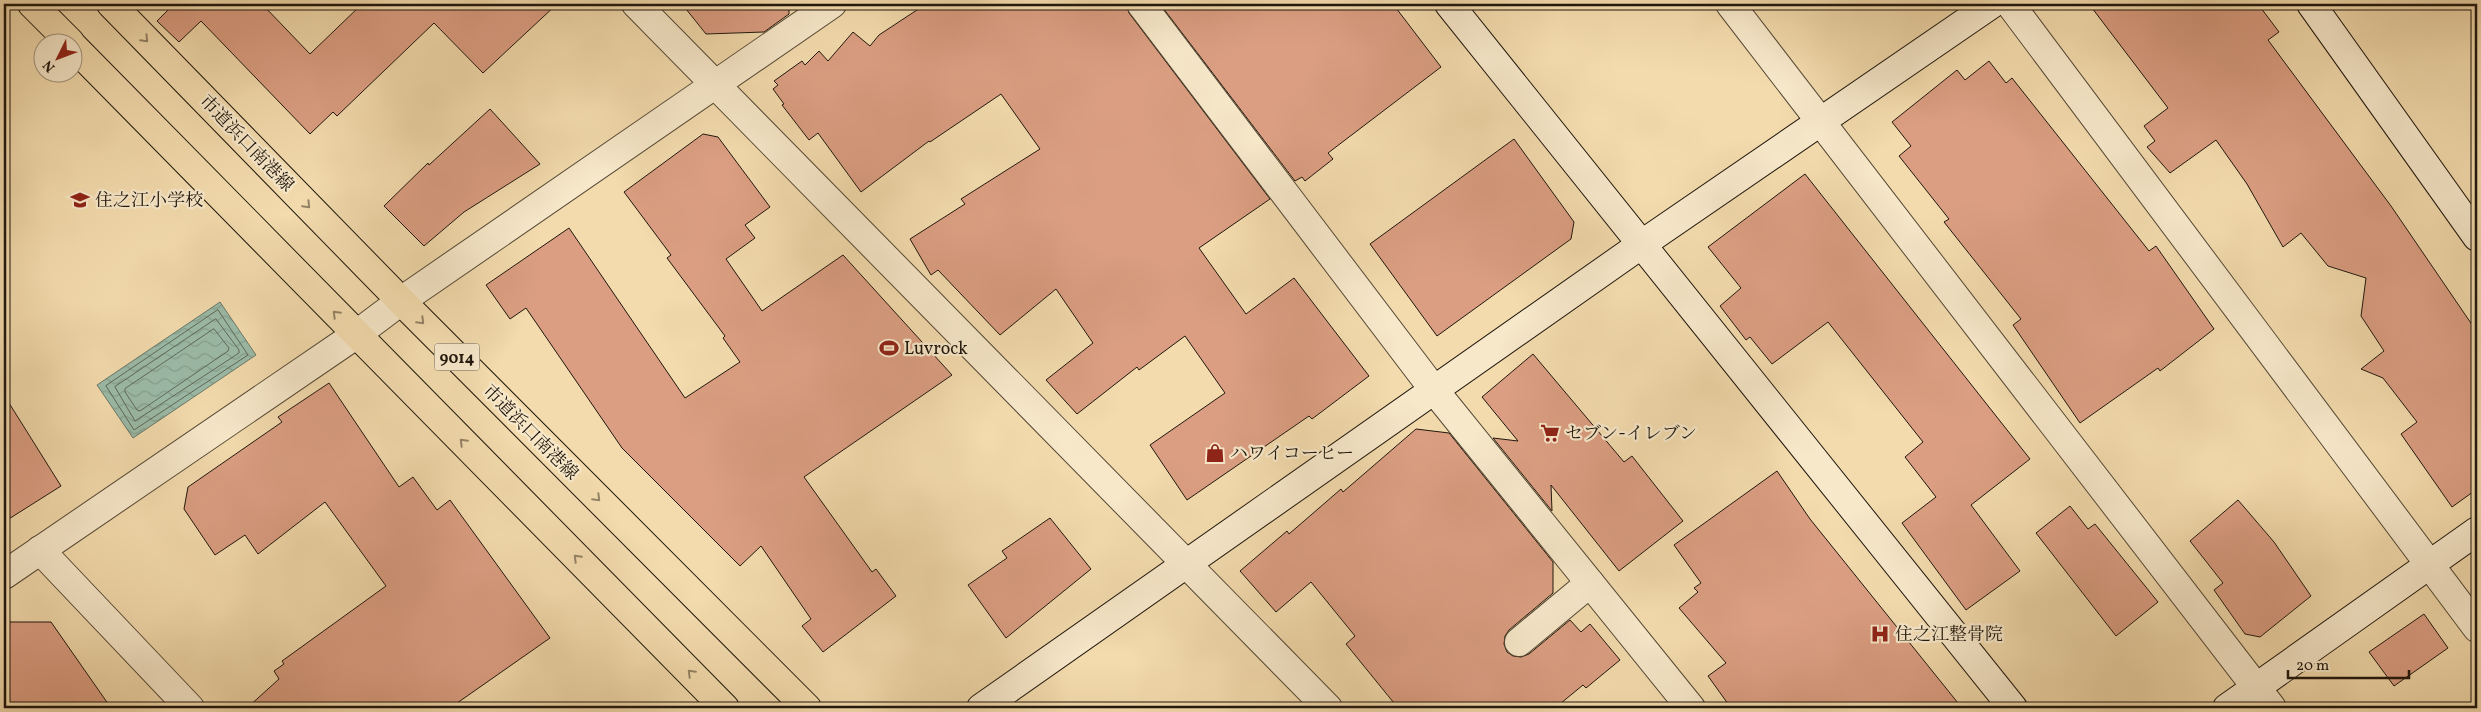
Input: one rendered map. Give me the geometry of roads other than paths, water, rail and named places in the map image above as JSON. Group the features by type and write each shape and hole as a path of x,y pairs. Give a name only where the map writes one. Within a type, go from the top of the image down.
{"main road":[{"path":"32,4 60,32"},
{"name":"市道浜口南港線","path":"110,4 401,301 807,708"},
{"path":"82,55 725,708"}],"street":[{"path":"636,4 1328,708"},
{"path":"4,575 357,334 401,301 832,4"},
{"path":"1141,4 1434,390 1690,708"},
{"path":"1450,4 2013,708"},
{"path":"1730,4 2265,697"},
{"path":"981,708 1642,244 1992,4"},
{"path":"2010,4 2477,628"},
{"path":"2311,4 2477,238"},
{"path":"2227,708 2265,697 2429,564 2477,531"},
{"path":"40,550 190,708"},
{"path":"1519,642 1590,583"}],"water":[{"path":"220,302 256,355 133,438 97,385"}],"place":[{"name":"住之江小学校","path":"80,200"},
{"name":"Luvrock","path":"889,348"},
{"name":"セブン-イレブン","path":"1550,433"},
{"name":"ハワイコーヒー","path":"1215,453"},
{"name":"住之江整骨院","path":"1880,634"}]}
